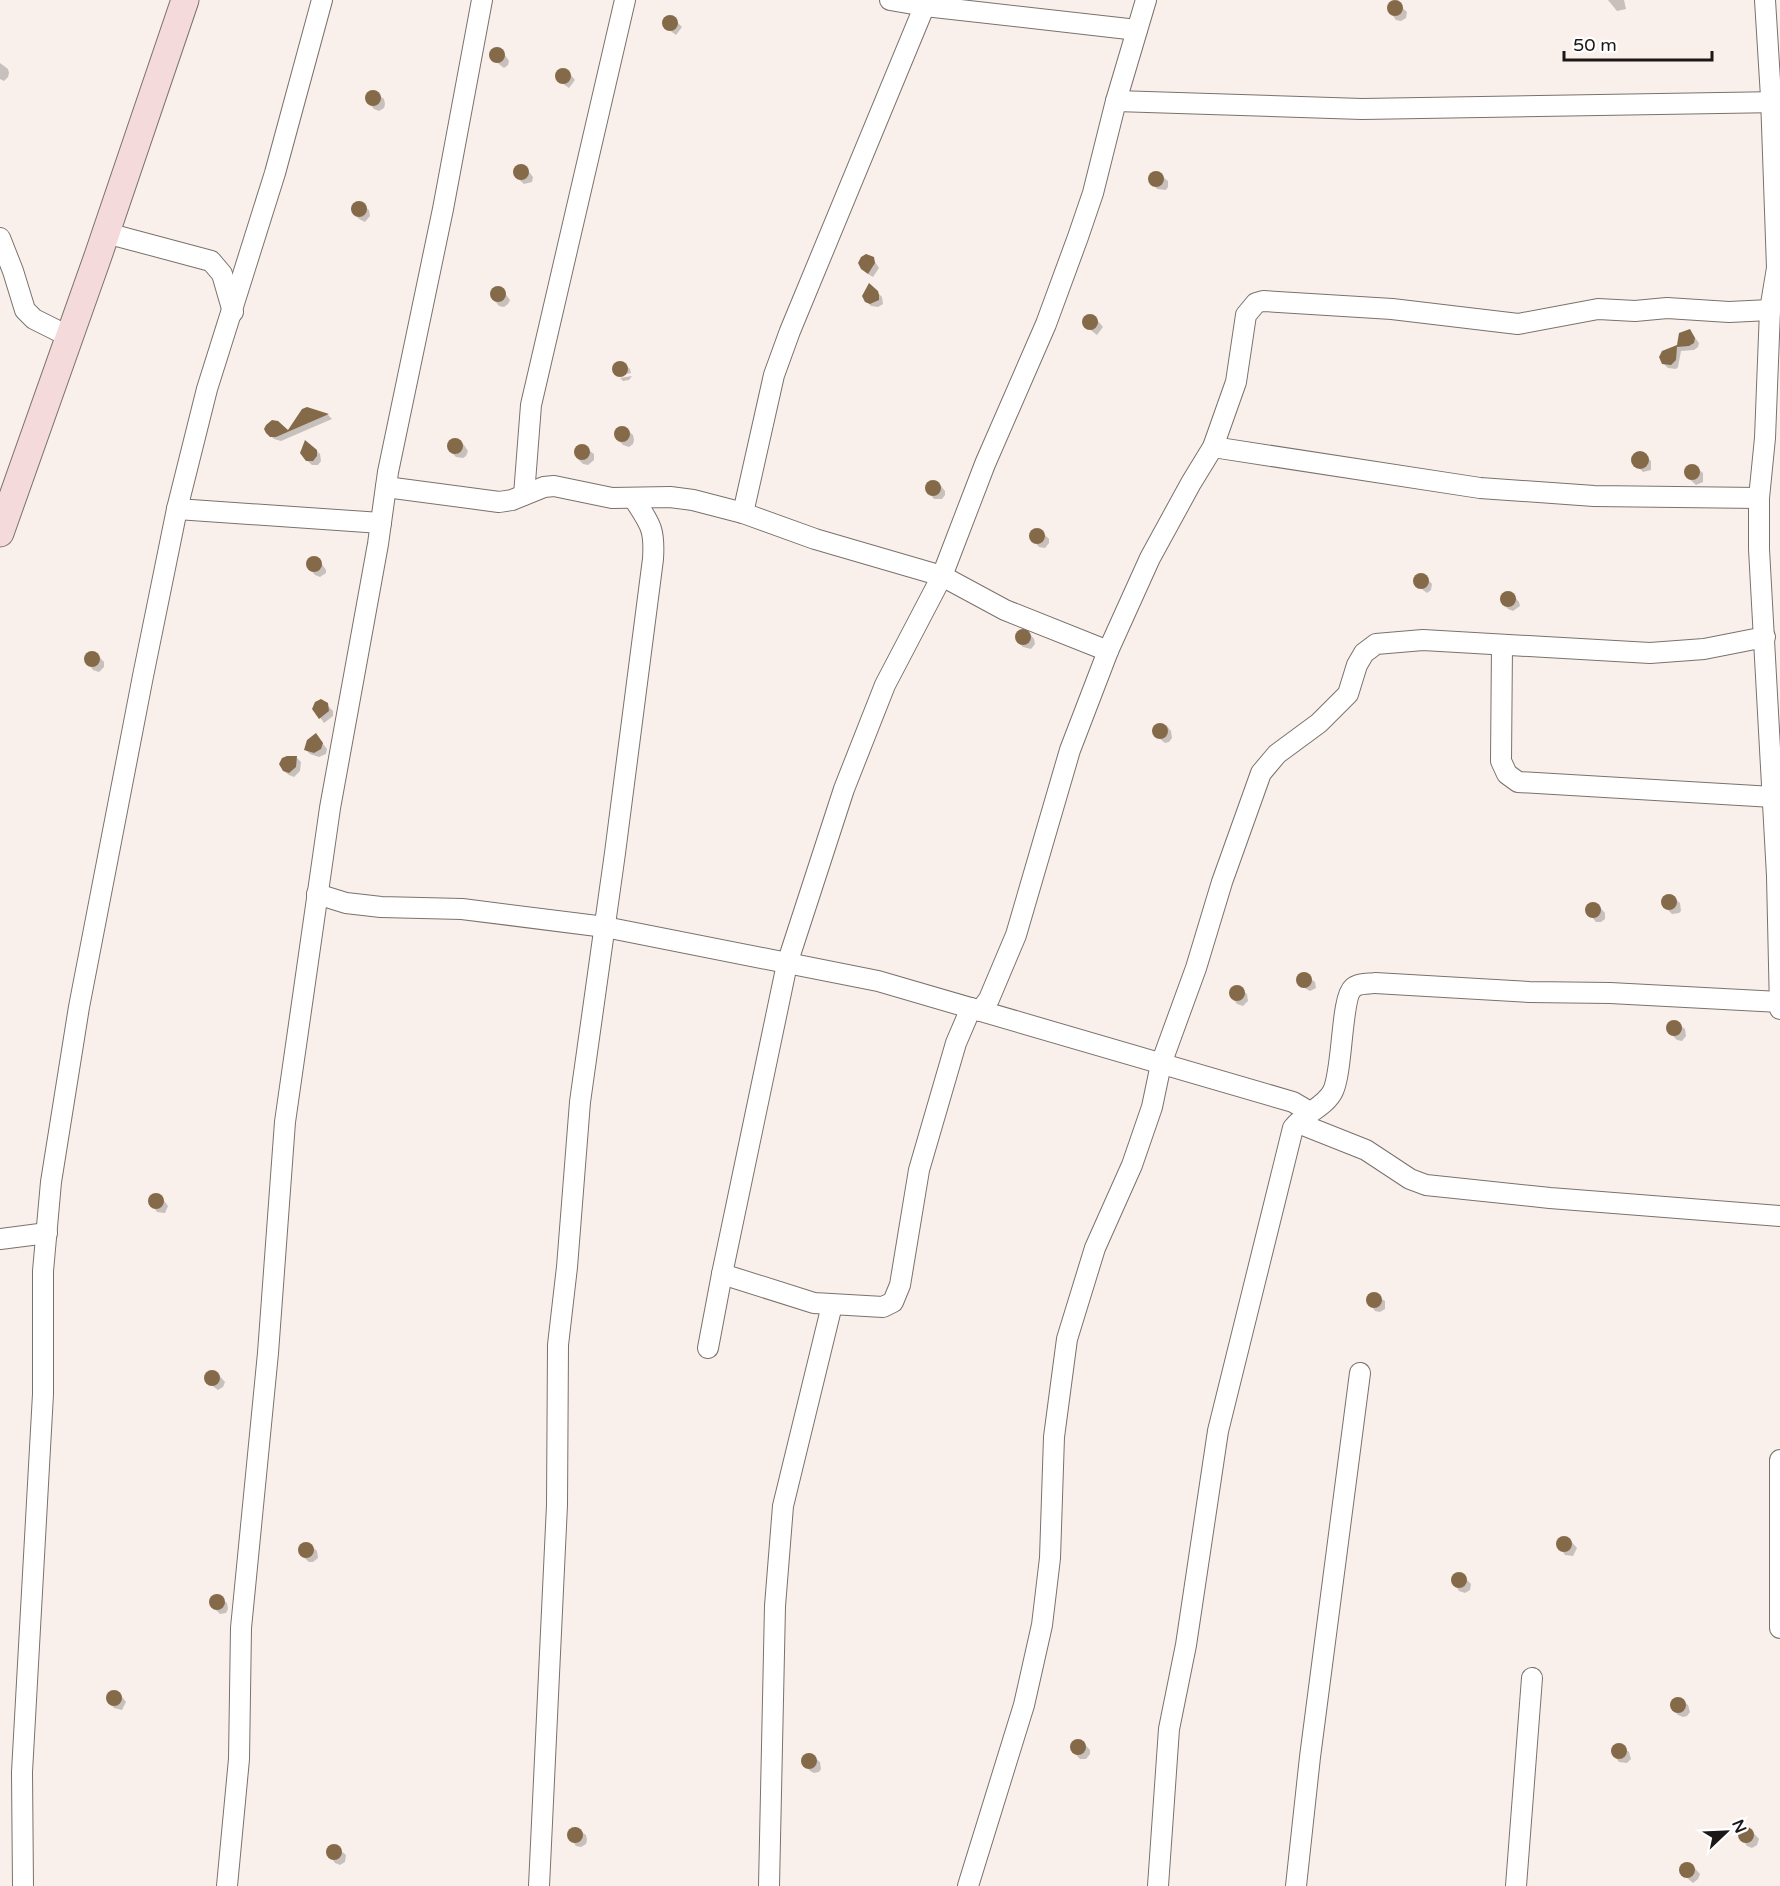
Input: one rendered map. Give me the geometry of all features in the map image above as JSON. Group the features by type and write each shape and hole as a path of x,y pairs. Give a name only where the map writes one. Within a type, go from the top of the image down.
{"street":[{"path":"0,533 70,337 185,0"},
{"path":"23,1886 22,1772 43,1394 43,1271 51,1182 79,1007 142,676 177,509 207,389 275,173 322,0"},
{"path":"227,1886 239,1759 241,1628 268,1353 285,1122 340,745 386,487 443,209 482,0"},
{"path":"524,495 531,405 625,0"},
{"path":"890,0 1137,30"},
{"path":"708,1348 788,964 844,789 885,685 942,576 985,464 1046,324 1094,193 1116,101 1146,0"},
{"path":"1765,0 1775,103 1777,268 1774,298 1773,439 1759,498 1759,549 1770,630 1775,745 1773,797 1778,847 1780,1009"},
{"path":"743,513 774,375 790,331 926,3"},
{"path":"1116,101 1362,109 1775,103"},
{"path":"106,233 211,261 222,274 233,312"},
{"path":"0,238 25,310 34,319 70,337"},
{"path":"722,1274 814,1303 883,1307 893,1302 900,1285 919,1170 956,1043 975,1010 989,999 1016,935 1070,750 1108,651 1150,558 1213,447 1236,382 1246,315 1256,303 1263,301 1392,309 1518,324 1598,309 1635,311 1667,308 1729,312 1774,298"},
{"path":"1213,447 1479,489 1594,496 1759,498"},
{"path":"386,487 499,502 512,500 544,487 554,486 612,498 670,497 693,500 743,513 815,539 942,576 1005,610 1108,651"},
{"path":"539,1886 557,1504 558,1345 567,1267 580,1102 655,537 634,499"},
{"path":"177,509 381,523"},
{"path":"968,1886 1024,1705 1042,1625 1050,1558 1054,1437 1067,1339 1095,1248 1132,1165 1152,1107 1161,1064 1196,968 1245,814 1261,773 1269,762 1320,723 1348,694 1364,653 1376,644 1423,640 1650,653 1704,649 1770,630"},
{"path":"1502,645 1501,761 1507,774 1518,782 1773,797"},
{"path":"317,894 346,903 381,907 462,909 605,927 878,981 1293,1102 1304,1117 1366,1150 1410,1179 1426,1185 1550,1198 1780,1216"},
{"path":"1158,1886 1169,1729 1186,1645 1218,1431 1293,1128 1304,1117 1326,1102 1333,1092 1341,1060 1346,1008 1351,990 1354,986 1375,983 1780,1002"},
{"path":"0,1239 47,1233"},
{"path":"769,1886 775,1606 780,1527 783,1506 832,1305"},
{"path":"1296,1886 1360,1372"},
{"path":"1780,1460 1780,1628"},
{"path":"1516,1886 1532,1678"}],"building":[{"path":"1392,0 1398,0 1403,8 1401,14 1392,16 1387,11 1387,5"},
{"path":"667,15 673,15 678,23 676,29 667,31 662,26 662,20"},
{"path":"494,47 500,47 505,55 503,61 494,63 489,58 489,52"},
{"path":"560,68 566,68 571,76 569,82 560,84 555,79 555,73"},
{"path":"370,90 376,90 381,98 379,104 370,106 365,101 365,95"},
{"path":"518,164 524,164 529,172 527,178 518,180 513,175 513,169"},
{"path":"1153,171 1159,171 1164,179 1162,185 1153,187 1148,182 1148,176"},
{"path":"356,201 362,201 367,209 365,215 356,217 351,212 351,206"},
{"path":"866,254 874,257 875,263 868,274 861,269 858,263"},
{"path":"869,283 879,295 879,300 870,304 865,302 862,296"},
{"path":"495,286 501,286 506,294 504,300 495,302 490,297 490,291"},
{"path":"1087,314 1093,314 1098,322 1096,328 1087,330 1082,325 1082,319"},
{"path":"1690,329 1695,338 1694,343 1677,347 1676,360 1671,365 1662,364 1659,357 1662,351 1677,345 1679,333"},
{"path":"617,361 623,361 628,369 626,375 617,377 612,372 612,366"},
{"path":"307,407 329,414 276,437 270,437 266,433 264,429 272,420 278,421 288,430 302,409"},
{"path":"619,426 625,426 630,434 628,440 619,442 614,437 614,431"},
{"path":"452,438 458,438 463,446 461,452 452,454 447,449 447,443"},
{"path":"305,440 317,450 317,456 313,461 306,461 300,453"},
{"path":"579,444 585,444 590,452 588,458 579,460 574,455 574,449"},
{"path":"1640,451 1646,454 1649,460 1646,466 1640,469 1634,466 1631,460 1634,454"},
{"path":"1689,464 1695,464 1700,472 1698,478 1689,480 1684,475 1684,469"},
{"path":"930,480 936,480 941,488 939,494 930,496 925,491 925,485"},
{"path":"1034,528 1040,528 1045,536 1043,542 1034,544 1029,539 1029,533"},
{"path":"311,556 317,556 322,564 320,570 311,572 306,567 306,561"},
{"path":"1418,573 1424,573 1429,581 1427,587 1418,589 1413,584 1413,578"},
{"path":"1505,591 1511,591 1516,599 1514,605 1505,607 1500,602 1500,596"},
{"path":"1023,629 1029,631 1031,637 1029,643 1023,645 1017,643 1015,637 1017,631"},
{"path":"89,651 95,651 100,659 98,665 89,667 84,662 84,656"},
{"path":"321,699 328,703 329,711 319,719 312,709 315,702"},
{"path":"1157,723 1163,723 1168,731 1166,737 1157,739 1152,734 1152,728"},
{"path":"316,733 323,743 321,749 314,753 304,750 307,740"},
{"path":"297,756 296,767 289,773 283,771 279,764 282,758"},
{"path":"1666,894 1672,894 1677,902 1675,908 1666,910 1661,905 1661,899"},
{"path":"1590,902 1596,902 1601,910 1599,916 1590,918 1585,913 1585,907"},
{"path":"1301,972 1307,972 1312,980 1310,986 1301,988 1296,983 1296,977"},
{"path":"1234,985 1240,985 1245,993 1243,999 1234,1001 1229,996 1229,990"},
{"path":"1671,1020 1677,1020 1682,1028 1680,1034 1671,1036 1666,1031 1666,1025"},
{"path":"153,1193 159,1193 164,1201 162,1207 153,1209 148,1204 148,1198"},
{"path":"1371,1292 1377,1292 1382,1300 1380,1306 1371,1308 1366,1303 1366,1297"},
{"path":"209,1370 215,1370 220,1378 218,1384 209,1386 204,1381 204,1375"},
{"path":"1561,1536 1567,1536 1572,1544 1570,1550 1561,1552 1556,1547 1556,1541"},
{"path":"303,1542 309,1542 314,1550 312,1556 303,1558 298,1553 298,1547"},
{"path":"1456,1572 1462,1572 1467,1580 1465,1586 1456,1588 1451,1583 1451,1577"},
{"path":"214,1594 220,1594 225,1602 223,1608 214,1610 209,1605 209,1599"},
{"path":"111,1690 117,1690 122,1698 120,1704 111,1706 106,1701 106,1695"},
{"path":"1675,1697 1681,1697 1686,1705 1684,1711 1675,1713 1670,1708 1670,1702"},
{"path":"1075,1739 1081,1739 1086,1747 1084,1753 1075,1755 1070,1750 1070,1744"},
{"path":"1616,1743 1622,1743 1627,1751 1625,1757 1616,1759 1611,1754 1611,1748"},
{"path":"806,1753 812,1753 817,1761 815,1767 806,1769 801,1764 801,1758"},
{"path":"572,1827 578,1827 583,1835 581,1841 572,1843 567,1838 567,1832"},
{"path":"1743,1827 1749,1827 1754,1835 1752,1841 1743,1843 1738,1838 1738,1832"},
{"path":"331,1844 337,1844 342,1852 340,1858 331,1860 326,1855 326,1849"},
{"path":"1684,1862 1690,1862 1695,1870 1693,1876 1684,1878 1679,1873 1679,1867"}]}
